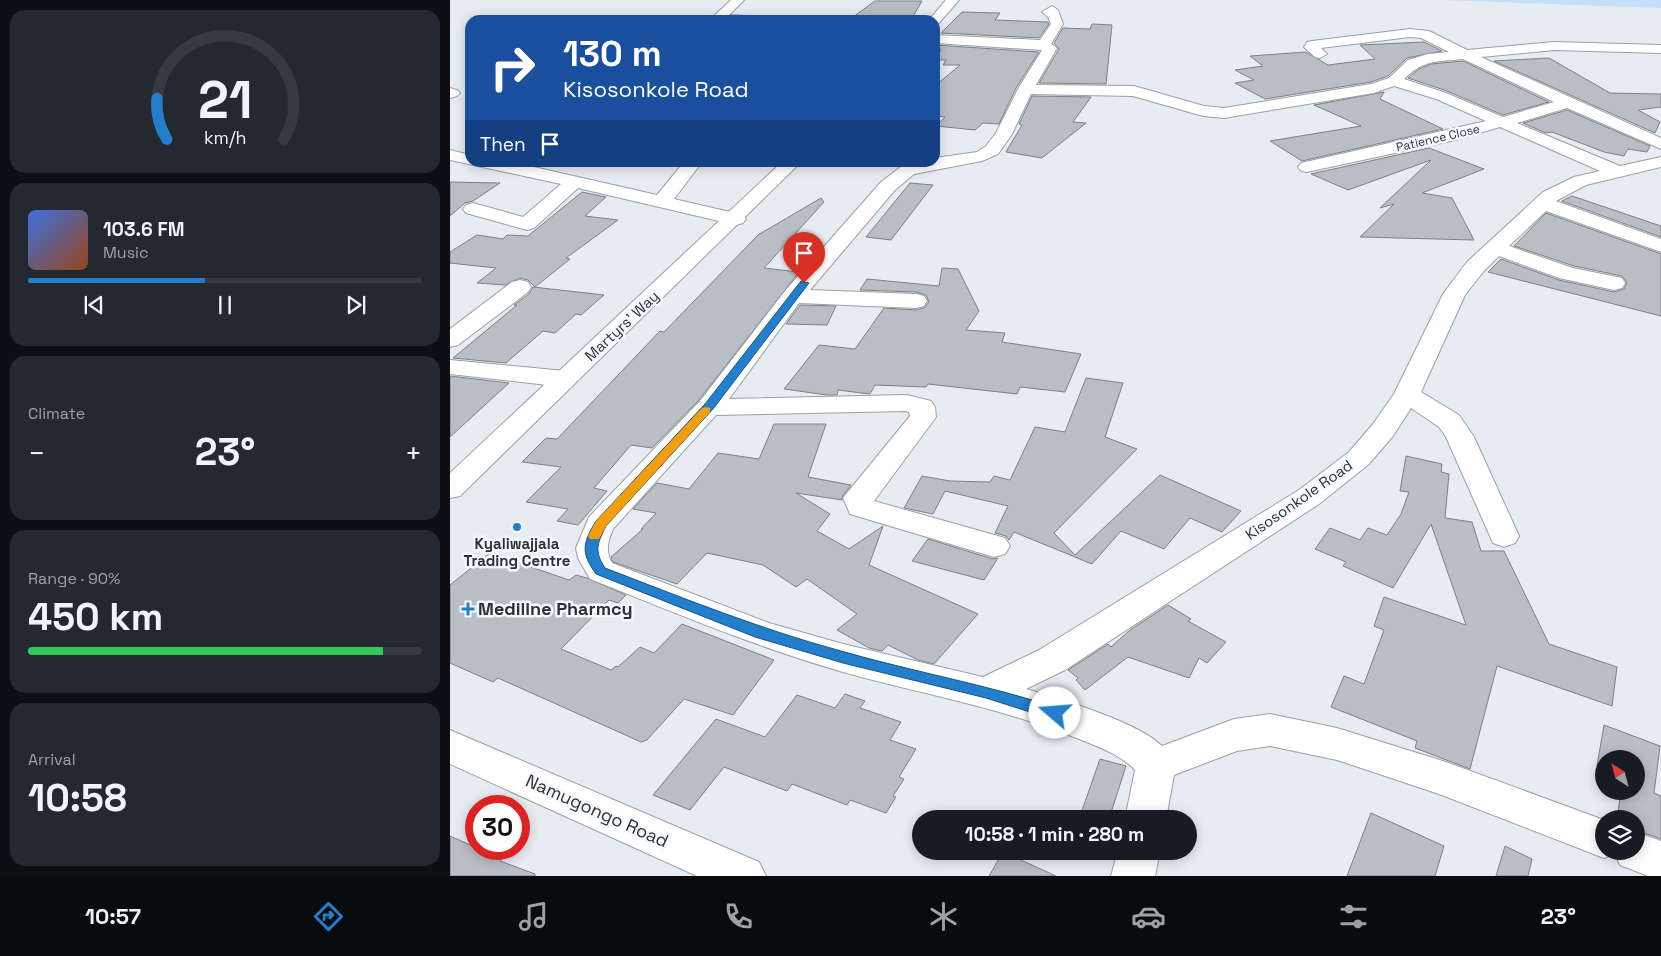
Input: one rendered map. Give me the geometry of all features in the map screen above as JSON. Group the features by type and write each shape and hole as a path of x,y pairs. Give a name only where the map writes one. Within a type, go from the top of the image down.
{"street":[{"path":"722,15 738,0"},
{"path":"940,15 953,0"},
{"path":"1044,45 1057,24 1054,16 1048,12 1052,10"},
{"path":"1320,54 1311,46 1416,33 1429,36 1462,54 1661,146"},
{"path":"940,39 1044,45 1050,48 1026,89 1004,134 992,150 982,156 940,163"},
{"path":"1026,89 1134,91 1203,111 1224,113 1374,88 1394,81 1413,63 1420,60 1462,54 1554,46 1661,49"},
{"path":"1394,81 1441,96 1616,171"},
{"name":"Patience Close","path":"1306,167 1455,135 1569,103"},
{"path":"450,155 465,159"},
{"name":"Kisosonkole Road","path":"986,692 1052,660 1316,492 1359,458 1383,430 1407,394 1454,294 1475,266 1550,196 1580,181 1616,171 1661,162"},
{"path":"504,167 736,219"},
{"path":"662,202 690,167"},
{"name":"Martyrs' Way","path":"450,489 736,219 788,167"},
{"path":"917,167 908,170 888,186 793,296 709,407 600,524 591,543 592,558 601,571 760,633 843,658 986,692 1055,713 1140,749 1156,765"},
{"path":"474,209 527,224 574,182"},
{"path":"1543,203 1661,246"},
{"path":"1496,248 1567,273 1614,283"},
{"path":"450,340 520,287"},
{"path":"793,296 916,301"},
{"path":"450,367 565,379"},
{"path":"1407,394 1449,421 1460,437 1504,536"},
{"path":"709,407 907,403 922,407 923,417 858,498 860,507 994,546"},
{"path":"1156,765 1234,735 1270,730 1337,744 1446,778 1595,836"},
{"name":"Namugongo Road","path":"450,746 744,876"},
{"path":"1147,810 1156,765"},
{"path":"1645,855 1661,861"},
{"path":"1133,876 1137,860"}],"shaded area":[{"path":"1440,0 1661,0 1661,8"}],"building":[{"path":"875,1 922,1 914,15 856,15"},
{"path":"962,12 1000,13 995,20 1048,22 1049,24 1039,38 941,33"},
{"path":"1092,24 1112,25 1106,84 1039,83 1059,49 1054,43 1063,28 1090,29"},
{"path":"1424,42 1442,51 1407,58 1388,76 1371,82 1265,99 1235,83 1254,80 1235,70 1263,66 1250,56 1306,52 1328,65 1375,59 1360,45"},
{"path":"940,45 1039,52 1016,88 999,124 983,123 975,130 940,126 940,122 945,117 940,116 940,82 960,65 943,65 946,60 940,60"},
{"path":"1549,58 1610,93 1661,94 1661,107 1638,110 1660,122 1655,133 1494,61"},
{"path":"1462,61 1549,102 1503,115 1447,91 1408,78 1419,69 1431,64"},
{"path":"1384,92 1380,99 1443,129 1302,161 1270,141 1361,126 1314,105"},
{"path":"1032,96 1091,97 1073,122 1086,123 1042,158 1006,152 1022,125 1019,124"},
{"path":"1567,110 1650,146 1647,152 1628,149 1624,156 1604,152 1552,132 1546,133 1523,123"},
{"path":"1429,148 1484,169 1422,193 1452,198 1474,240 1360,237 1394,204 1380,208 1431,160 1348,190 1311,174"},
{"path":"450,182 500,183 473,201 465,203 450,216"},
{"path":"910,183 933,185 891,240 866,237"},
{"path":"582,192 606,197 585,216 618,220 566,258 570,259 535,287 528,280 520,278 505,285 477,283 496,268 450,263 450,252 477,235 503,239 507,235 528,236"},
{"path":"1572,196 1661,226 1661,237 1562,201"},
{"path":"821,198 824,202 764,268 799,272 699,400 652,448 631,445 594,488 607,491 578,525 557,521 568,509 526,502 561,467 522,462 546,438 557,439 660,331 664,332 758,235"},
{"path":"1546,213 1661,254 1661,316 1488,272 1501,259 1559,280 1614,292 1624,289 1627,282 1622,276 1574,266 1514,246"},
{"path":"942,268 958,269 979,311 966,330 1005,333 1002,342 1081,354 1065,392 1020,387 1017,394 928,384 926,387 875,385 870,394 838,390 837,395 827,395 784,389 819,345 855,349 884,308 916,310 924,308 929,302 926,295 916,292 860,290 867,279 939,286"},
{"path":"533,287 604,295 581,315 576,314 555,333 543,331 506,363 453,358 517,305 514,305 529,294"},
{"path":"800,305 836,306 827,325 786,324"},
{"path":"450,376 509,383 450,437"},
{"path":"1086,378 1123,383 1105,437 1137,449 1054,533 1075,555 1160,475 1241,511 1222,532 1190,518 1164,549 1121,531 1092,564 1014,532 1009,540 1006,536 995,533 1008,506 945,491 933,514 904,508 922,476 950,481 990,482 994,476 1010,480 1035,427 1065,432"},
{"path":"774,424 826,424 808,477 851,485 842,497 842,500 796,493 830,514 817,531 849,549 883,526 869,565 978,614 934,664 918,660 888,645 882,651 869,648 837,630 857,614 807,579 796,587 763,565 707,553 677,584 613,562 611,557 643,529 641,529 656,513 633,509 657,483 689,489 718,453 759,459"},
{"path":"1406,456 1442,464 1441,472 1449,474 1445,518 1472,522 1481,551 1504,551 1549,644 1617,667 1612,706 1497,666 1470,769 1415,748 1417,741 1331,707 1344,676 1364,684 1384,630 1374,626 1384,597 1466,625 1431,524 1393,588 1343,566 1346,562 1315,549 1330,528 1360,540 1368,528 1387,535 1401,514 1409,492 1400,491"},
{"path":"928,539 993,559 998,558 984,580 912,561"},
{"path":"490,553 569,580 576,575 587,578 626,595 618,603 609,600 561,649 611,670 616,666 618,667 640,647 654,653 682,624 774,660 733,715 684,699 647,740 641,742 498,678 493,682 450,663 450,585"},
{"path":"1168,605 1191,619 1188,621 1226,642 1207,663 1199,658 1189,678 1128,657 1085,690 1076,680 1078,678 1068,670 1108,644 1111,647 1130,630"},
{"path":"845,694 865,701 860,708 901,722 890,740 916,749 899,777 904,779 893,796 896,797 886,813 850,800 847,805 792,784 787,791 724,767 690,810 653,795 716,719 765,737 797,695 835,708"},
{"path":"1604,725 1660,746 1654,793 1661,796 1661,839 1645,833 1645,810 1618,810 1620,800 1645,800 1645,750 1600,750"},
{"path":"1100,759 1126,766 1112,810 1082,810"},
{"path":"1371,813 1444,846 1435,876 1347,876"},
{"path":"450,836 465,843 465,860 501,860 535,874 535,876 450,876"},
{"path":"1505,846 1532,859 1528,876 1496,876"},
{"path":"998,860 1021,860 1056,876 989,876"}],"slow traffic":[{"path":"594,536 600,524 706,410"}],"place":[{"name":"Kyaliwajjala Trading Centre","path":"517,527"},
{"name":"Mediline Pharmcy","path":"468,609"}],"route":[{"path":"804,283 709,407 600,524 591,543 592,558 601,571 760,633 843,658 986,692 1055,713"}]}
